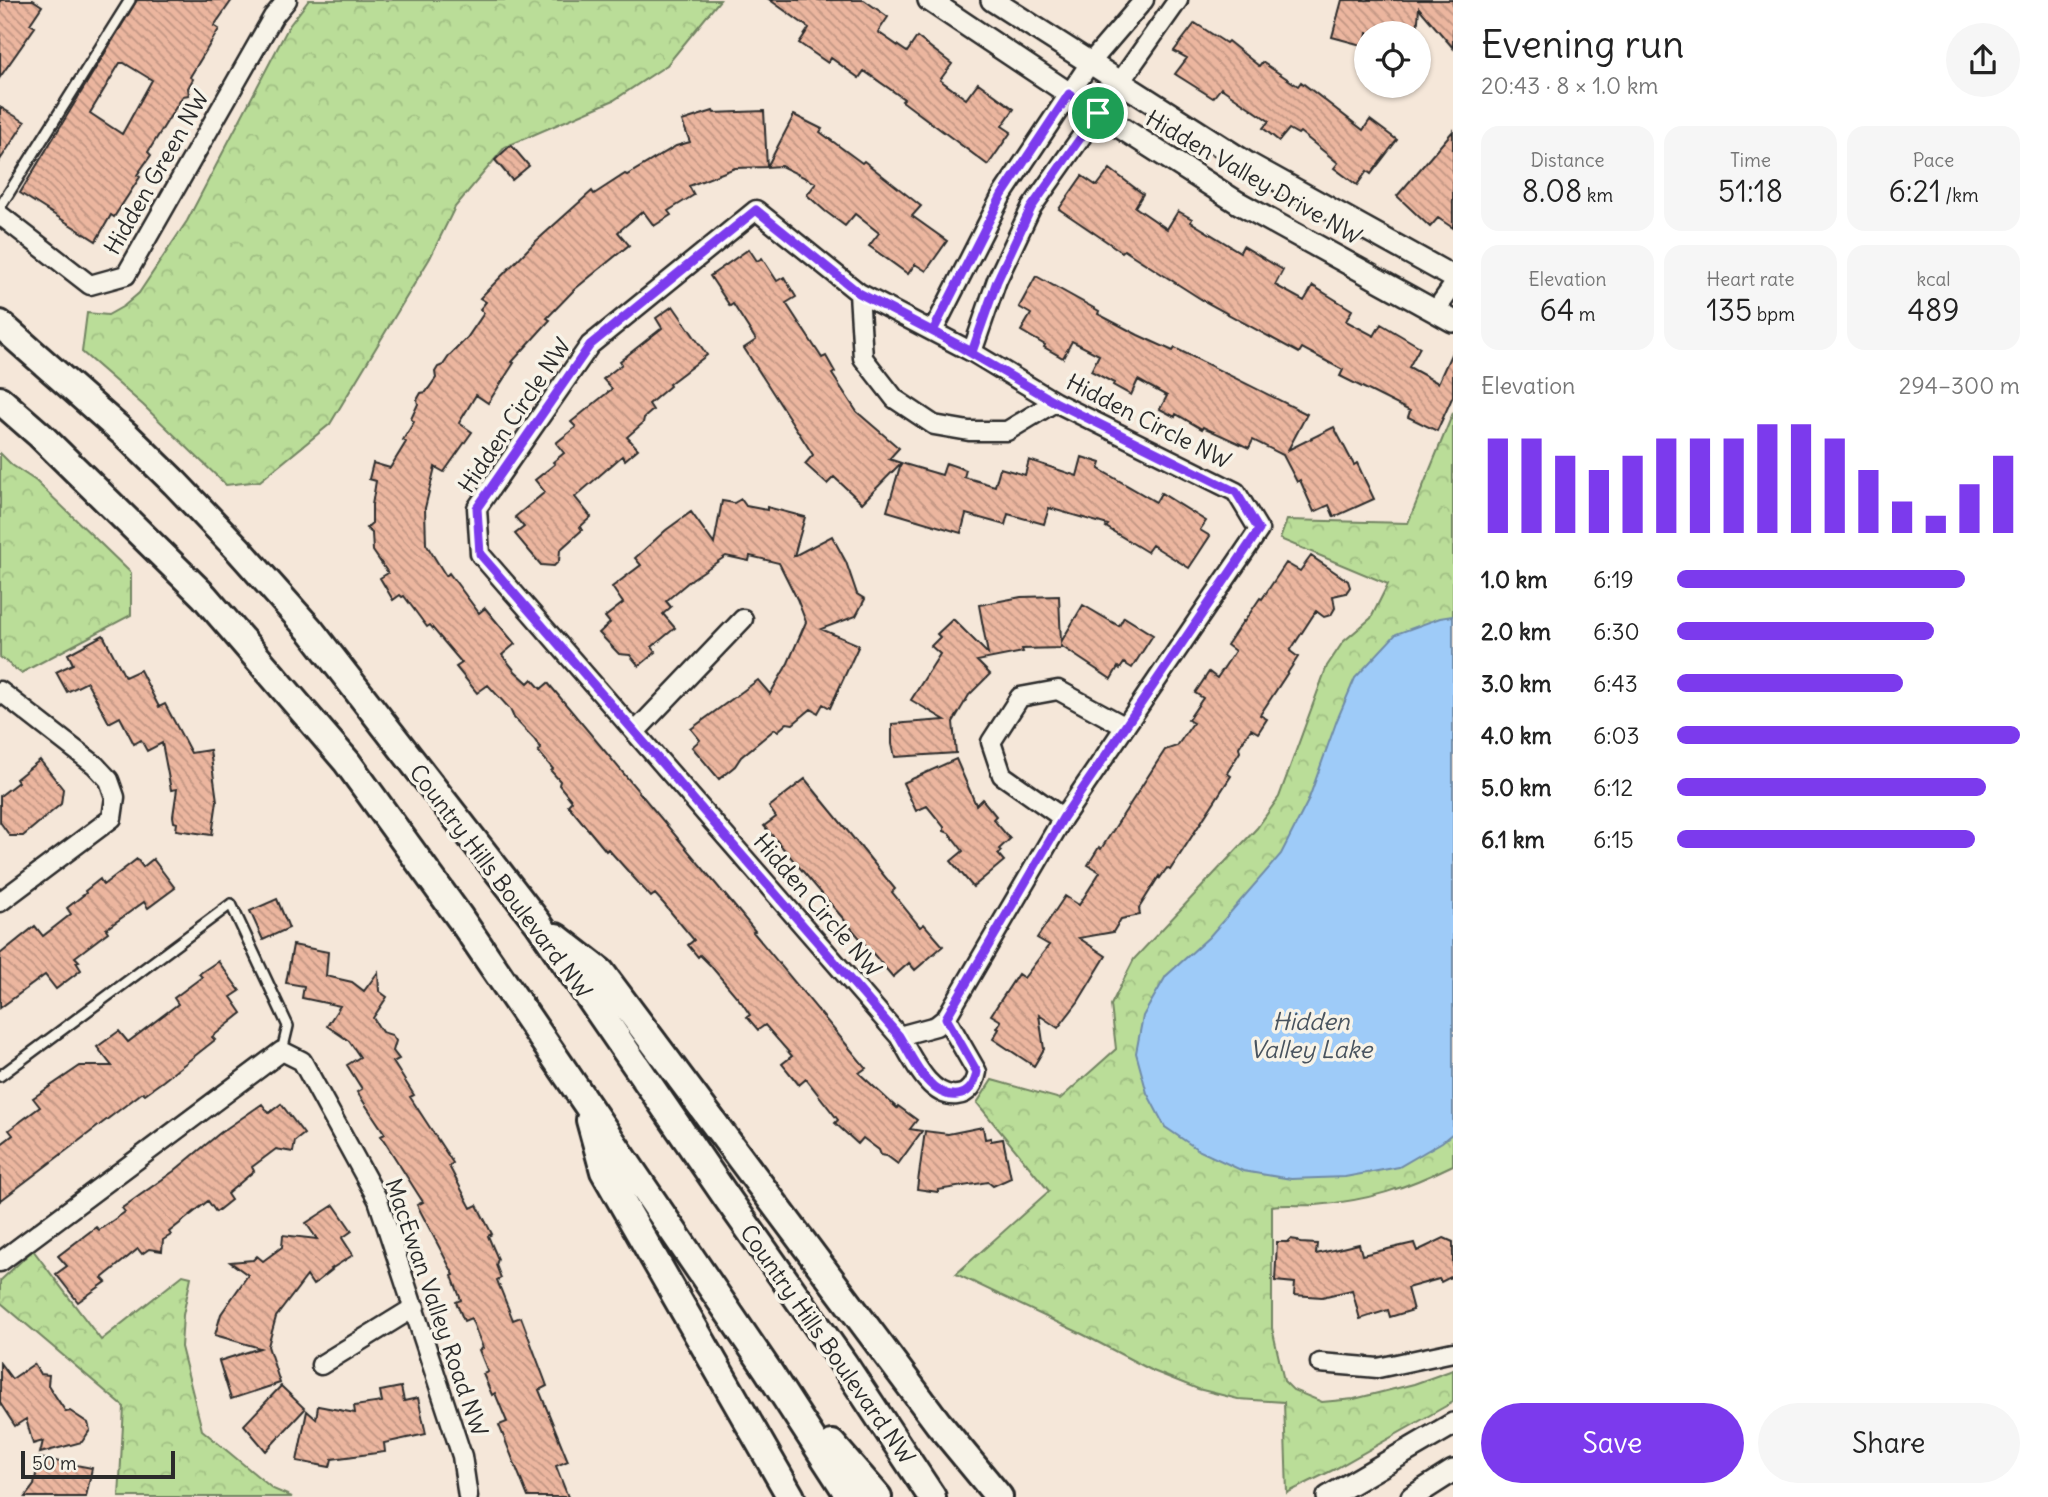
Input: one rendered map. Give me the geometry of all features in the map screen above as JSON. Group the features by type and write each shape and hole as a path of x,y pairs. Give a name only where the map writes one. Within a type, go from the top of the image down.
{"main road":[{"name":"Country Hills Boulevard NW","path":"0,324 127,436 238,549 311,631 538,923 844,1364 932,1497"},
{"path":"0,400 40,435 204,596 347,762 460,918 586,1101 850,1497"},
{"path":"538,923 601,972 938,1423 999,1497"},
{"path":"586,1101 604,1171 791,1497"},
{"path":"767,1369 878,1497"}],"street":[{"name":"Hidden Green NW","path":"0,215 90,285 126,275 273,17 287,0"},
{"name":"Hidden Valley Drive NW","path":"929,0 1237,202 1445,315"},
{"name":"Hidden Valley Drive NW","path":"992,0 1247,163 1453,278"},
{"path":"933,331 1002,195 1090,63 1144,0"},
{"path":"972,352 997,281 1031,208 1178,0"},
{"name":"Hidden Circle NW","path":"756,210 859,293 972,352 1055,402 1236,492 1259,530 1063,818 946,1018 977,1072 975,1083 962,1095 947,1096 934,1089 899,1036 480,554 477,508 590,345 756,210"},
{"path":"1445,315 1453,286"},
{"path":"859,293 863,358 895,399 934,425 969,431 1007,431 1055,402"},
{"path":"635,732 743,619"},
{"path":"1063,818 1002,775 991,742 1020,696 1058,690 1124,726"},
{"path":"0,691 94,765 109,780 115,797 111,818 0,901"},
{"path":"899,1036 936,1026 946,1018"},
{"path":"0,1262 282,1051"},
{"name":"MacEwan Valley Road NW","path":"282,1051 302,1061 378,1200 462,1456 468,1497"},
{"path":"321,1365 415,1307"},
{"path":"1320,1363 1378,1368 1453,1352"},
{"path":"1328,1497 1453,1424"},
{"path":"1412,1497 1453,1471"}],"lane":[{"path":"0,207 130,0"},
{"path":"0,1076 231,904 288,1026 282,1051"}],"green space":[{"path":"309,0 720,0 667,65 614,100 505,147 455,207 430,258 330,424 260,481 226,485 143,405 82,352 87,313 108,315 139,293 187,221 289,26"},
{"path":"1453,413 1453,1165 1403,1187 1370,1197 1316,1205 1272,1206 1272,1328 1284,1381 1293,1390 1322,1402 1354,1399 1414,1384 1453,1370 1453,1402 1287,1493 1284,1402 1238,1399 1198,1389 1153,1371 956,1274 1049,1191 977,1103 992,1080 1060,1099 1116,1049 1111,1005 1134,959 1257,828 1279,797 1327,666 1343,642 1371,618 1388,584 1280,539 1287,520 1408,523"},
{"path":"0,453 12,465 36,481 131,573 131,615 21,673 0,657"},
{"path":"33,1250 101,1340 183,1275 191,1277 183,1315 181,1347 202,1430 273,1489 292,1497 119,1497 124,1407 0,1302 0,1281"}],"water":[{"name":"Hidden Valley Lake","path":"1453,616 1453,1133 1399,1167 1345,1177 1291,1179 1243,1171 1200,1151 1165,1127 1147,1093 1136,1053 1143,1016 1166,976 1209,937 1281,854 1308,801 1355,678 1396,634"}],"building":[{"path":"0,0 33,0 42,6 30,24 35,27 0,77"},
{"path":"137,0 232,0 214,26 219,29 190,77 193,79 188,88 189,95 183,96 148,152 151,155 137,175 140,177 114,217 111,215 96,241 20,193","holes":["120,63 152,80 122,134 90,113"]},
{"path":"770,0 864,0 888,17 878,32 907,52 917,37 952,64 940,80 966,99 978,83 1014,109 1002,126 1011,132 988,165 864,71 859,78 831,58 828,63 799,43 809,28"},
{"path":"1342,0 1453,0 1453,48 1419,8 1418,21 1354,21 1354,43 1332,37"},
{"path":"1195,23 1226,43 1228,41 1259,66 1262,62 1298,86 1301,82 1363,130 1370,120 1397,140 1371,174 1367,171 1357,185 1334,168 1338,163 1300,132 1298,134 1289,129 1279,141 1263,128 1269,121 1221,88 1213,98 1175,74 1187,58 1174,51"},
{"path":"0,107 25,122 0,160"},
{"path":"713,111 764,111 767,167 735,168 689,186 694,195 668,211 671,215 654,226 643,211 618,232 629,245 575,289 547,318 550,320 512,362 514,363 488,403 476,395 459,423 472,432 444,472 435,467 425,508 426,544 446,576 449,573 479,613 485,608 515,644 502,655 515,671 528,683 532,679 541,689 548,683 866,1068 859,1073 897,1108 898,1106 917,1120 910,1129 922,1131 898,1164 881,1155 879,1150 863,1138 858,1144 835,1123 838,1120 806,1079 799,1085 782,1064 792,1056 765,1025 758,1030 747,1017 750,1015 742,1003 710,965 700,955 698,957 688,945 694,940 664,904 655,894 651,897 608,849 606,851 568,805 572,801 559,785 560,781 551,771 553,769 538,751 541,749 514,718 510,709 488,685 477,693 456,667 462,663 430,625 427,627 404,596 400,595 393,600 380,578 388,573 373,551 372,533 366,528 372,523 376,481 369,479 373,463 390,468 406,442 403,440 414,422 411,419 421,393 426,392 436,378 438,367 443,365 467,338 484,313 480,309 486,302 480,298 534,243 592,191 594,194 676,146 690,142 682,121"},
{"path":"794,115 822,129 820,132 862,163 864,161 921,206 912,216 947,241 926,271 915,264 908,274 869,246 879,233 855,214 845,226 825,211 807,195 816,183 781,166 767,167"},
{"path":"1453,131 1453,228 1438,218 1430,227 1397,196"},
{"path":"511,145 529,166 512,180 495,160"},
{"path":"1110,169 1143,194 1135,207 1167,229 1178,211 1240,252 1243,246 1283,270 1275,285 1304,301 1313,286 1352,310 1346,321 1374,336 1381,324 1420,347 1409,367 1438,383 1453,350 1453,396 1437,431 1408,417 1410,411 1340,376 1343,370 1302,348 1299,353 1204,301 1124,250 1122,252 1059,209 1082,176 1097,186"},
{"path":"749,249 757,261 762,258 777,281 784,277 796,297 786,303 822,358 826,356 835,372 832,374 857,412 899,448 889,459 901,463 862,503 834,477 827,484 805,464 813,455 744,348 756,340 733,304 730,306 710,276"},
{"path":"1036,276 1138,335 1173,351 1175,348 1307,414 1288,450 1334,427 1354,465 1357,463 1374,499 1334,517 1329,505 1314,512 1300,480 1297,482 1283,455 1253,440 1249,448 1203,427 1202,429 1176,414 1175,417 1160,409 1167,396 1138,380 1131,395 1091,371 1099,355 1072,341 1063,358 1044,347 1045,345 1021,331 1031,314 1019,307"},
{"path":"673,306 707,355 669,384 670,386 649,404 653,410 627,437 638,449 625,460 622,456 575,497 591,517 580,527 582,530 560,550 559,561 554,566 541,565 515,534 524,527 515,517 545,492 535,480 564,453 556,443 576,427 571,422 612,389 603,379 622,364 620,361 662,328 656,318"},
{"path":"1082,457 1101,463 1099,469 1156,502 1161,493 1206,521 1200,530 1210,536 1189,568 1152,545 1147,552 1106,527 1108,525 1049,508 1044,524 1008,514 1005,525 966,514 961,533 887,511 901,463 942,475 946,463 966,470 964,477 995,486 1000,468 1025,475 1029,460 1077,476"},
{"path":"741,499 746,506 767,510 767,507 805,517 794,556 832,536 846,562 857,594 865,599 856,616 821,629 859,645 830,708 823,704 818,713 811,709 793,724 787,723 778,731 775,729 719,779 692,747 700,740 691,729 758,680 770,694 788,663 806,622 779,563 750,556 749,561 726,556 692,579 666,601 671,607 663,614 675,628 652,647 656,652 639,666 630,655 619,654 599,633 610,623 605,617 623,603 612,587 641,565 635,558 691,512 714,544 722,501 734,503"},
{"path":"1311,556 1348,581 1350,587 1346,593 1333,596 1335,608 1331,615 1324,617 1316,611 1290,651 1298,657 1260,715 1267,719 1258,733 1251,729 1239,747 1240,752 1227,773 1231,776 1170,870 1167,868 1160,878 1159,876 1139,908 1140,915 1121,919 1113,932 1079,938 1106,956 1078,1002 1058,1028 1039,1015 1044,1049 1034,1066 993,1039 1001,1021 991,1015 1018,974 1024,978 1049,945 1037,938 1065,896 1079,905 1100,872 1088,865 1165,750 1177,746 1193,723 1188,720 1203,698 1195,693 1209,672 1217,678 1235,651 1227,645 1243,621 1260,598 1262,599 1286,563 1300,571"},
{"path":"1059,596 1061,642 1083,605 1119,626 1124,617 1153,635 1132,668 1124,663 1120,669 1118,667 1111,679 1061,646 1022,649 1023,652 977,661 990,674 969,695 953,722 956,753 895,757 892,724 945,720 911,700 940,654 931,646 940,637 937,634 953,619 988,654 979,605 1021,597"},
{"path":"103,635 125,677 140,670 159,707 165,704 191,753 210,750 217,801 212,835 176,830 177,823 174,822 173,816 177,789 171,790 162,743 147,751 141,740 134,744 120,717 109,723 87,682 67,692 56,672 73,664 68,654"},
{"path":"956,759 976,805 982,799 996,816 993,819 1010,839 999,849 1001,851 998,854 1004,861 973,887 951,861 963,851 949,833 944,831 944,827 927,806 916,811 903,783"},
{"path":"40,760 63,789 61,804 23,836 10,836 0,822 0,796"},
{"path":"805,779 895,889 892,892 920,927 924,924 943,946 915,970 909,963 893,977 764,826 776,817 769,807"},
{"path":"137,859 143,867 153,859 175,888 148,908 144,902 106,929 108,932 75,957 81,970 56,989 45,975 0,1008 0,954 35,926 43,936 71,914 67,908 86,893 85,891 100,879 103,885"},
{"path":"277,899 289,928 263,940 250,911"},
{"path":"293,945 328,952 326,976 352,982 364,991 378,972 379,991 387,997 373,1018 382,1032 392,1035 396,1041 393,1051 399,1059 393,1062 414,1095 410,1097 453,1163 449,1166 471,1208 477,1205 492,1234 488,1236 498,1259 496,1265 501,1278 497,1280 513,1320 521,1317 547,1386 539,1390 568,1461 556,1466 568,1497 528,1497 499,1425 507,1422 495,1393 492,1395 483,1374 488,1372 479,1350 483,1348 471,1318 464,1321 456,1302 461,1300 452,1276 454,1275 417,1205 423,1202 381,1136 385,1134 357,1092 362,1089 347,1065 360,1057 349,1041 327,1026 340,1006 302,998 304,986 286,983"},
{"path":"218,961 240,991 231,997 242,1013 212,1037 215,1040 163,1081 145,1094 143,1092 0,1201 0,1145 13,1135 9,1130 40,1107 33,1098 80,1066 112,1066 97,1047 119,1031 128,1042 178,1004 174,998 202,977 199,974"},
{"path":"262,1104 269,1113 281,1104 304,1134 295,1141 293,1152 276,1149 252,1167 254,1171 227,1194 231,1200 216,1212 208,1201 169,1232 171,1235 163,1240 162,1251 149,1249 142,1254 138,1249 102,1278 106,1282 78,1302 56,1274 67,1266 58,1256 96,1227 99,1230 125,1212 122,1208"},
{"path":"983,1127 985,1139 1003,1139 1011,1178 993,1186 988,1182 938,1192 917,1189 925,1131 948,1134"},
{"path":"334,1205 352,1231 342,1238 353,1255 313,1285 307,1276 276,1317 268,1346 280,1383 231,1399 219,1361 260,1348 215,1335 221,1314 248,1275 230,1262 253,1260 257,1256 263,1261 282,1247 283,1235 317,1239 306,1223"},
{"path":"1444,1238 1453,1242 1453,1276 1441,1282 1439,1279 1407,1288 1413,1310 1390,1317 1388,1310 1360,1319 1352,1290 1322,1297 1294,1295 1295,1283 1275,1281 1277,1242 1288,1242 1291,1239 1300,1243 1317,1244 1316,1254 1359,1244 1362,1255 1414,1243 1417,1251"},
{"path":"0,1363 12,1379 34,1364 40,1374 49,1375 48,1385 66,1412 70,1411 88,1423 90,1430 82,1442 40,1453 43,1441 33,1444 26,1419 15,1426 0,1403"},
{"path":"281,1386 305,1409 266,1451 244,1425"},
{"path":"401,1387 404,1401 418,1398 426,1434 384,1443 385,1452 332,1459 330,1467 297,1461 307,1411 316,1419 318,1406 355,1413 354,1406 382,1402 380,1391"},
{"path":"39,1458 92,1468 86,1497 25,1497 34,1485"}],"route":[{"path":"1098,113 1031,208 997,281 972,352 933,331 859,293 756,210 590,345 477,508 480,554 899,1036 934,1089 947,1096 962,1095 975,1083 977,1072 971,1057 946,1018 1063,818 1259,530 1236,492 1055,402 933,331 1002,195 1069,94 1098,113"}]}
